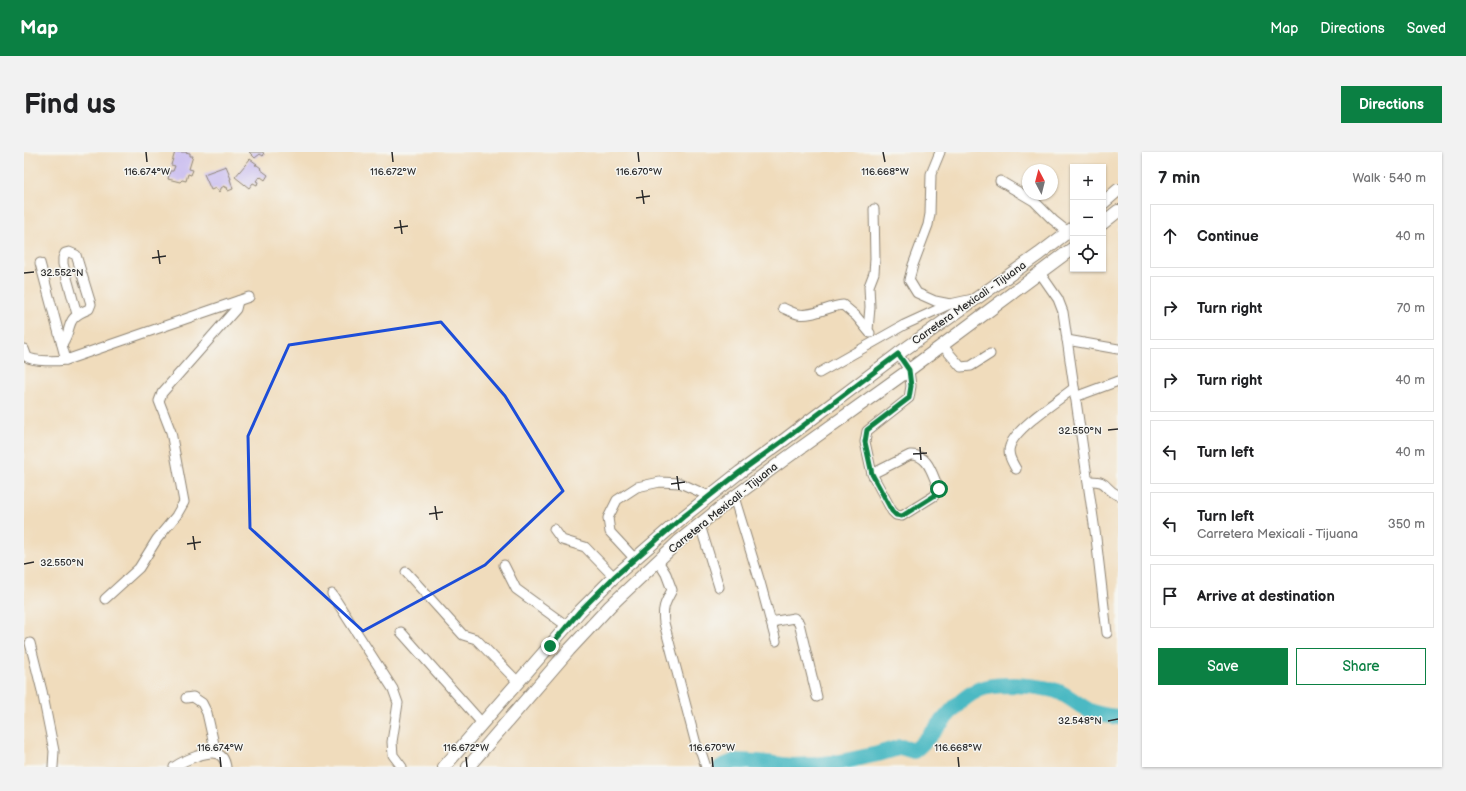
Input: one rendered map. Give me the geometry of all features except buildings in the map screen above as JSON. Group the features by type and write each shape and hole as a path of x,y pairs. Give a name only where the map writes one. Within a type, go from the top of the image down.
{"main road":[{"path":"1106,200 1118,190"},
{"path":"1106,221 1118,211"},
{"name":"Carretera Mexicali - Tijuana","path":"444,767 566,626 614,577 709,496 898,354 1070,230"},
{"name":"Carretera Mexicali - Tijuana","path":"468,767 569,650 610,606 658,561 734,497 942,346 1070,250"}],"street":[{"path":"940,152 932,174 928,225 912,265 909,280 917,293 935,301 950,304"},
{"path":"1000,181 1034,201 1053,220 1070,230"},
{"path":"868,330 870,307 869,286 874,273 875,259 874,209"},
{"path":"62,344 65,340 69,325 77,314 90,309 91,304 76,255 69,252 66,253 63,258 77,314"},
{"path":"40,263 66,360"},
{"path":"1040,272 1058,299 1063,312 1096,538 1107,633"},
{"path":"24,349 30,360 66,360 249,297"},
{"path":"819,373 904,325 950,304 976,299"},
{"path":"105,599 139,568 157,539 176,516 184,502 171,432 159,401 162,393 236,309 238,301"},
{"path":"783,308 799,314 815,313 843,305 856,316 876,340"},
{"path":"1067,340 1118,349"},
{"path":"942,346 961,367 971,366 990,354"},
{"path":"872,474 910,455 917,455 926,461 939,489 934,496 902,516 896,515 892,511 872,474 865,442 867,430 909,398 911,386 909,370 898,354"},
{"path":"1016,469 1010,458 1009,447 1014,437 1023,428 1075,393 1118,381"},
{"path":"1088,481 1098,481 1105,484 1113,493 1118,495"},
{"path":"635,559 610,532 608,518 617,500 637,487 660,482 680,483 709,496"},
{"path":"734,497 776,641"},
{"path":"700,525 719,587"},
{"path":"554,529 562,540 585,547 614,577"},
{"path":"658,561 666,574 672,590 662,611 664,623 696,744 701,752 704,763"},
{"path":"504,565 516,589 566,626"},
{"path":"406,572 463,635 476,639 518,682"},
{"path":"332,594 393,689 398,703 392,742 392,755 402,767"},
{"path":"771,622 794,618 799,623 818,697"},
{"path":"401,632 482,723"},
{"path":"30,643 42,691 54,751 53,767"},
{"path":"186,698 194,697 202,703 207,713 216,753"},
{"path":"174,767 182,762 199,756 216,753 221,755 225,761 226,767"}],"highlighted area":[{"path":"441,322 505,396 563,491 485,565 363,631 250,528 248,436 289,345"}],"waterway":[{"path":"721,767 735,761 791,766 815,765 840,762 878,754 901,747 914,751 930,736 960,702 978,690 991,686 1036,686 1052,689 1065,695 1091,712 1118,717"}],"route":[{"path":"550,646 566,626 614,577 683,517 740,472 898,354 909,370 911,386 909,398 867,430 865,442 872,474 892,511 896,515 902,516 934,496 939,489"}]}
